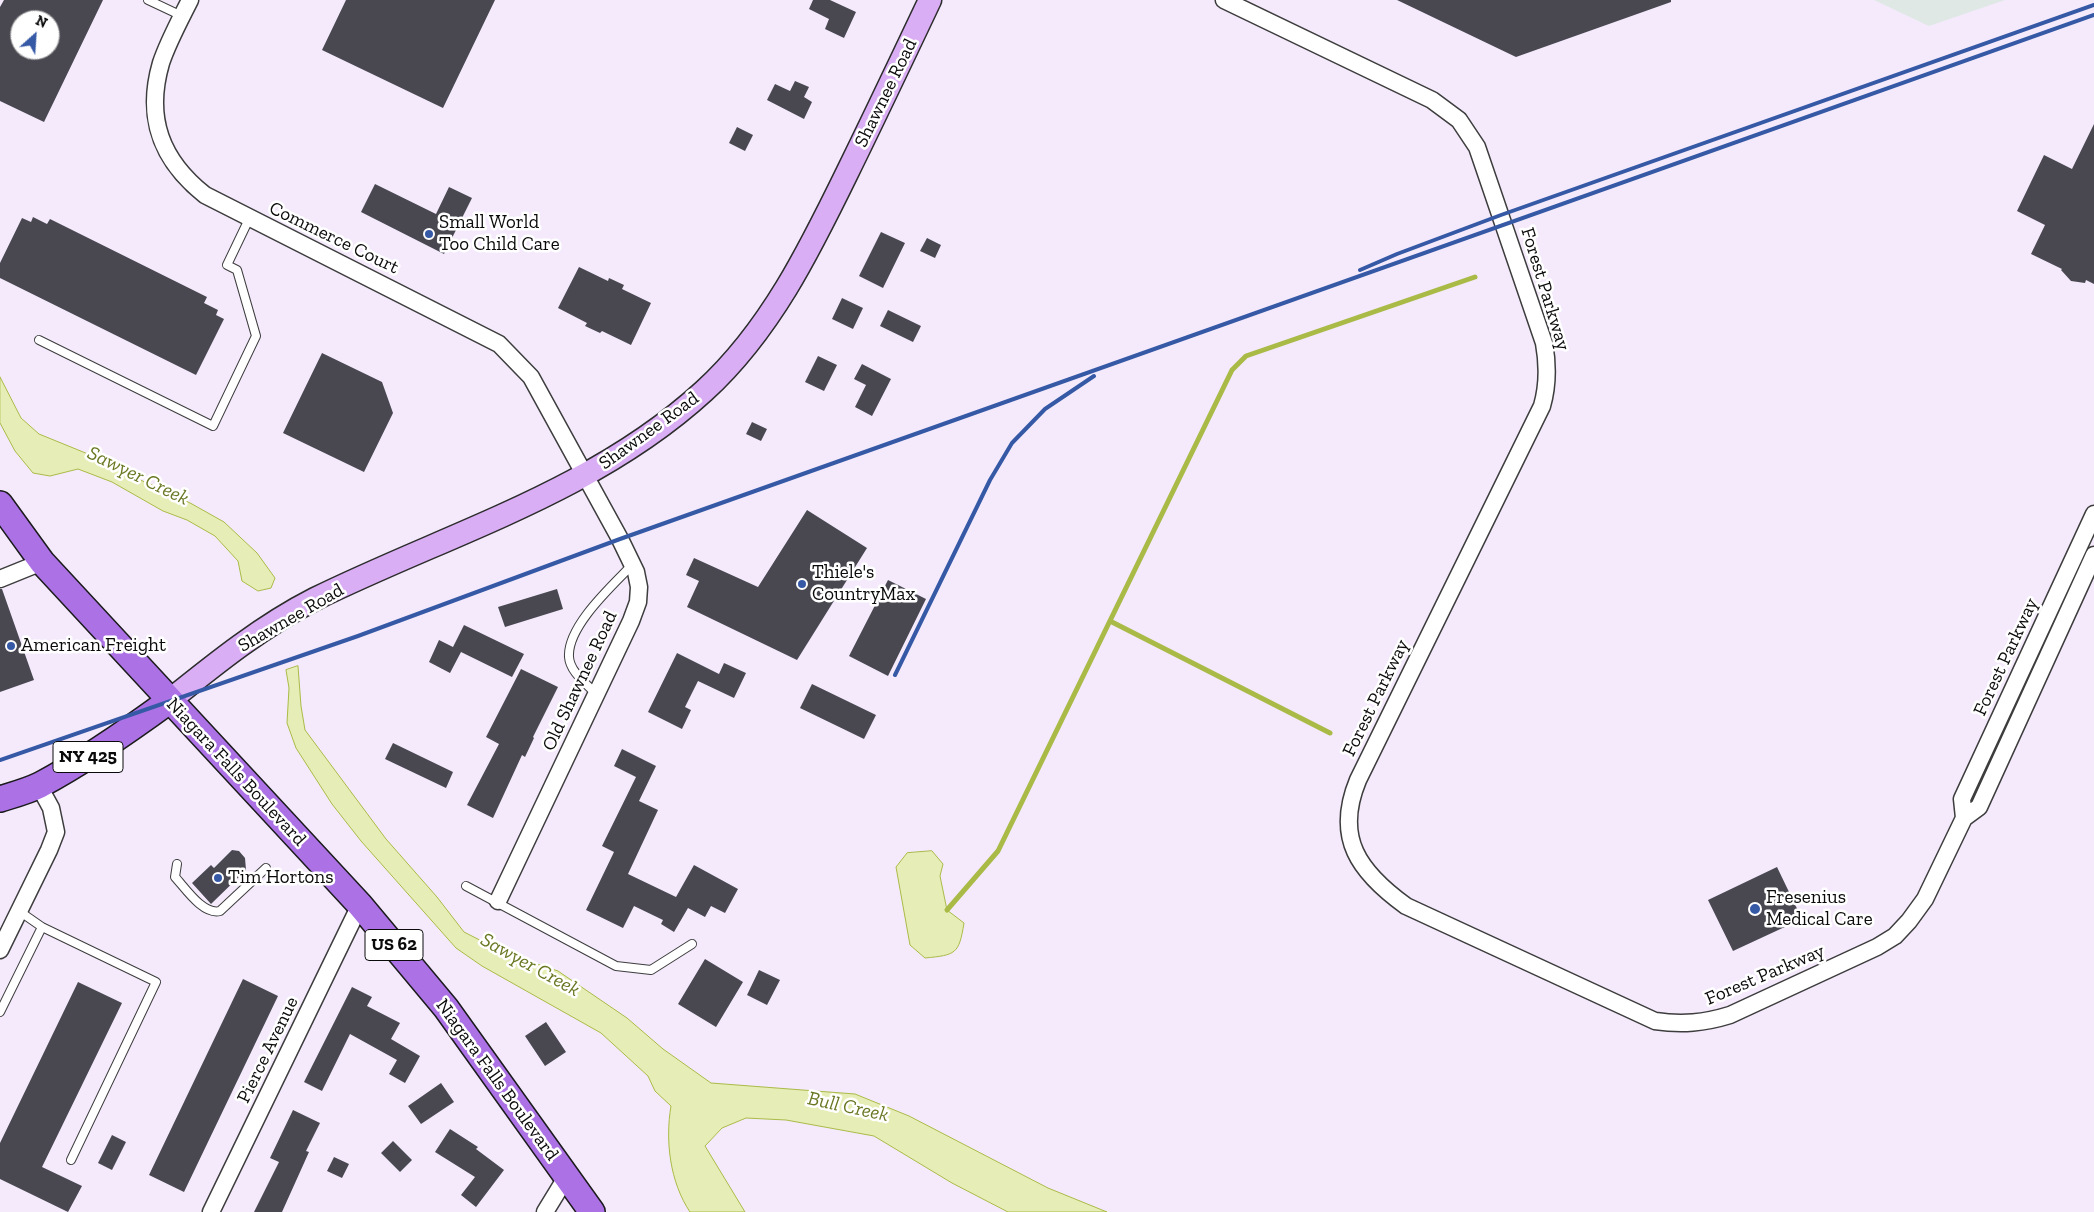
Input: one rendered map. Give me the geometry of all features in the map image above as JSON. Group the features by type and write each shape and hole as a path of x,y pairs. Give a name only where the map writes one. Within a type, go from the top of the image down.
{"main road":[{"name":"Shawnee Road","path":"169,700 237,648 314,600 544,497 586,475 630,450 706,390 762,324 788,287 817,236 930,0"},
{"name":"Niagara Falls Boulevard","path":"0,504 42,562 360,904 446,1008 592,1212"},
{"name":"NY 425","path":"0,800 39,786 127,732 169,700"}],"street":[{"name":"Commerce Court","path":"190,0 162,62 155,90 155,114 159,133 165,150 176,168 205,195 249,219 499,344 531,377 586,475"},
{"name":"Forest Parkway","path":"1224,0 1432,100 1459,120 1477,147 1546,350 1547,390 1542,406 1352,793 1348,806 1348,830 1359,858 1379,886 1406,906 1648,1018 1676,1024 1694,1024 1730,1015 1878,947 1895,936 1910,921 1925,899 1964,818 1979,806 2094,555"},
{"name":"Old Shawnee Road","path":"498,901 631,622 638,602 639,587 632,565 586,475"},
{"name":"Forest Parkway","path":"1964,818 1962,799 2094,514"},
{"path":"0,579 42,562"},
{"path":"0,950 56,832 51,808 39,786"},
{"name":"Pierce Avenue","path":"211,1212 360,904"},
{"path":"545,1212 567,1176"}],"lane":[{"path":"148,0 182,16"},
{"path":"39,340 213,426 256,336 237,270 227,265 249,219"},
{"path":"597,694 575,674 569,656 573,638 589,610 632,565"},
{"path":"2061,585 2077,593"},
{"path":"176,864 175,877 207,910 214,913 220,911 266,868"},
{"path":"466,886 498,901 576,946 616,966 651,970 692,944"},
{"path":"19,911 42,927 156,982 71,1160"},
{"path":"0,1012 42,927"}],"shaded area":[{"path":"1874,0 2005,0 1929,26"}],"water":[{"path":"0,377 21,418 39,434 88,454 133,477 164,490 224,522 257,553 275,578 271,588 258,591 242,581 238,561 215,536 187,520 163,511 112,482 78,469 50,476 33,473 15,451 0,423"},
{"path":"298,666 305,730 386,839 437,897 464,932 507,954 558,971 627,1018 663,1049 711,1083 855,1094 909,1116 1048,1188 1107,1212 1008,1212 952,1183 874,1136 786,1120 746,1118 722,1128 705,1146 745,1212 690,1212 678,1188 671,1161 669,1119 671,1106 655,1091 648,1076 601,1033 482,966 456,948 361,841 332,804 296,748 287,723 289,688 286,670"},
{"path":"932,851 943,864 940,876 947,910 964,923 958,947 954,951 943,956 925,958 910,945 896,867 907,853"}],"building":[{"path":"4,0 103,0 44,122 0,101 0,7"},
{"path":"346,0 495,0 443,108 322,50"},
{"path":"813,0 830,0 856,12 844,38 825,29 829,19 809,9"},
{"path":"1397,0 1671,0 1671,2 1516,57"},
{"path":"795,81 809,87 804,97 812,102 804,119 767,100 775,84 790,91"},
{"path":"2094,124 2094,284 2086,280 2085,283 2071,281 2062,269 2031,254 2045,225 2017,211 2044,155 2072,169"},
{"path":"737,127 753,135 745,151 729,143"},
{"name":"Small World Too Child Care","path":"375,184 436,214 449,187 472,198 444,254 361,212"},
{"path":"33,217 47,224 50,219 207,297 204,303 218,310 216,315 224,319 196,375 0,278 0,263 22,218 31,222"},
{"path":"881,232 905,243 883,288 859,276"},
{"path":"927,238 941,245 935,258 920,251"},
{"path":"579,267 608,281 609,278 624,285 622,289 651,303 631,345 602,331 600,333 585,326 587,323 558,308"},
{"path":"842,298 863,308 853,329 832,319"},
{"path":"888,310 921,326 913,342 880,326"},
{"path":"322,353 382,382 393,413 364,472 283,433"},
{"path":"818,356 837,365 824,391 805,382"},
{"path":"862,364 891,379 872,416 855,407 866,385 854,379"},
{"path":"752,422 767,429 761,441 746,434"},
{"name":"Thiele's CountryMax","path":"807,510 867,548 797,660 687,607 699,581 686,575 694,558 758,587"},
{"path":"888,580 926,599 888,676 849,656"},
{"name":"American Freight","path":"0,589 2,589 34,680 0,692"},
{"path":"557,589 563,609 505,627 498,607"},
{"path":"464,625 524,654 512,677 461,652 450,673 429,662 439,640 453,647"},
{"path":"677,653 719,674 724,663 746,673 734,698 698,681 685,707 691,710 682,729 648,712"},
{"path":"521,669 558,687 525,757 522,755 493,818 467,805 499,744 486,737"},
{"path":"812,684 876,715 864,739 800,708"},
{"path":"393,743 453,772 446,788 385,759"},
{"path":"622,749 656,766 639,801 658,810 628,874 676,897 694,865 738,889 725,913 711,906 705,917 688,908 674,932 661,924 663,920 634,906 623,928 586,910 614,852 602,846 636,777 614,766"},
{"name":"Tim Hortons","path":"232,850 239,851 245,858 246,870 211,904 192,883 211,865 214,868"},
{"name":"Fresenius Medical Care","path":"1777,867 1802,919 1733,951 1708,900"},
{"path":"705,959 743,982 716,1027 678,1004"},
{"path":"759,970 780,980 767,1005 747,995"},
{"path":"243,979 278,996 184,1192 149,1175"},
{"path":"78,982 122,1003 42,1167 82,1186 68,1212 0,1179 0,1143"},
{"path":"352,987 372,997 367,1006 400,1023 391,1039 420,1056 405,1083 389,1074 397,1060 350,1034 322,1091 304,1082"},
{"path":"546,1022 566,1052 545,1066 525,1036"},
{"path":"441,1083 454,1102 421,1124 408,1106"},
{"path":"293,1110 320,1123 306,1151 309,1152 282,1212 254,1212 279,1162 270,1158"},
{"path":"450,1129 478,1147 476,1149 504,1170 476,1207 461,1195 475,1177 435,1152"},
{"path":"112,1135 126,1142 112,1170 98,1163"},
{"path":"393,1141 412,1160 400,1172 381,1153"},
{"path":"334,1157 349,1164 342,1178 327,1171"}],"waterway":[{"path":"947,910 998,851 1232,370 1246,356 1475,277"},
{"path":"1110,621 1330,733"}],"railway":[{"path":"1360,270 1501,215 2094,5"},
{"path":"0,760 358,636 620,539 2094,15"},
{"path":"895,675 990,480 1012,443 1045,409 1094,376"}],"place":[{"name":"Small World Too Child Care","path":"429,234"},
{"name":"Thiele's CountryMax","path":"802,584"},
{"name":"American Freight","path":"11,646"},
{"name":"Tim Hortons","path":"218,878"},
{"name":"Fresenius Medical Care","path":"1755,909"}],"water label":[{"name":"Sawyer Creek","path":"138,476"},
{"name":"Sawyer Creek","path":"530,965"},
{"name":"Bull Creek","path":"848,1107"}]}
